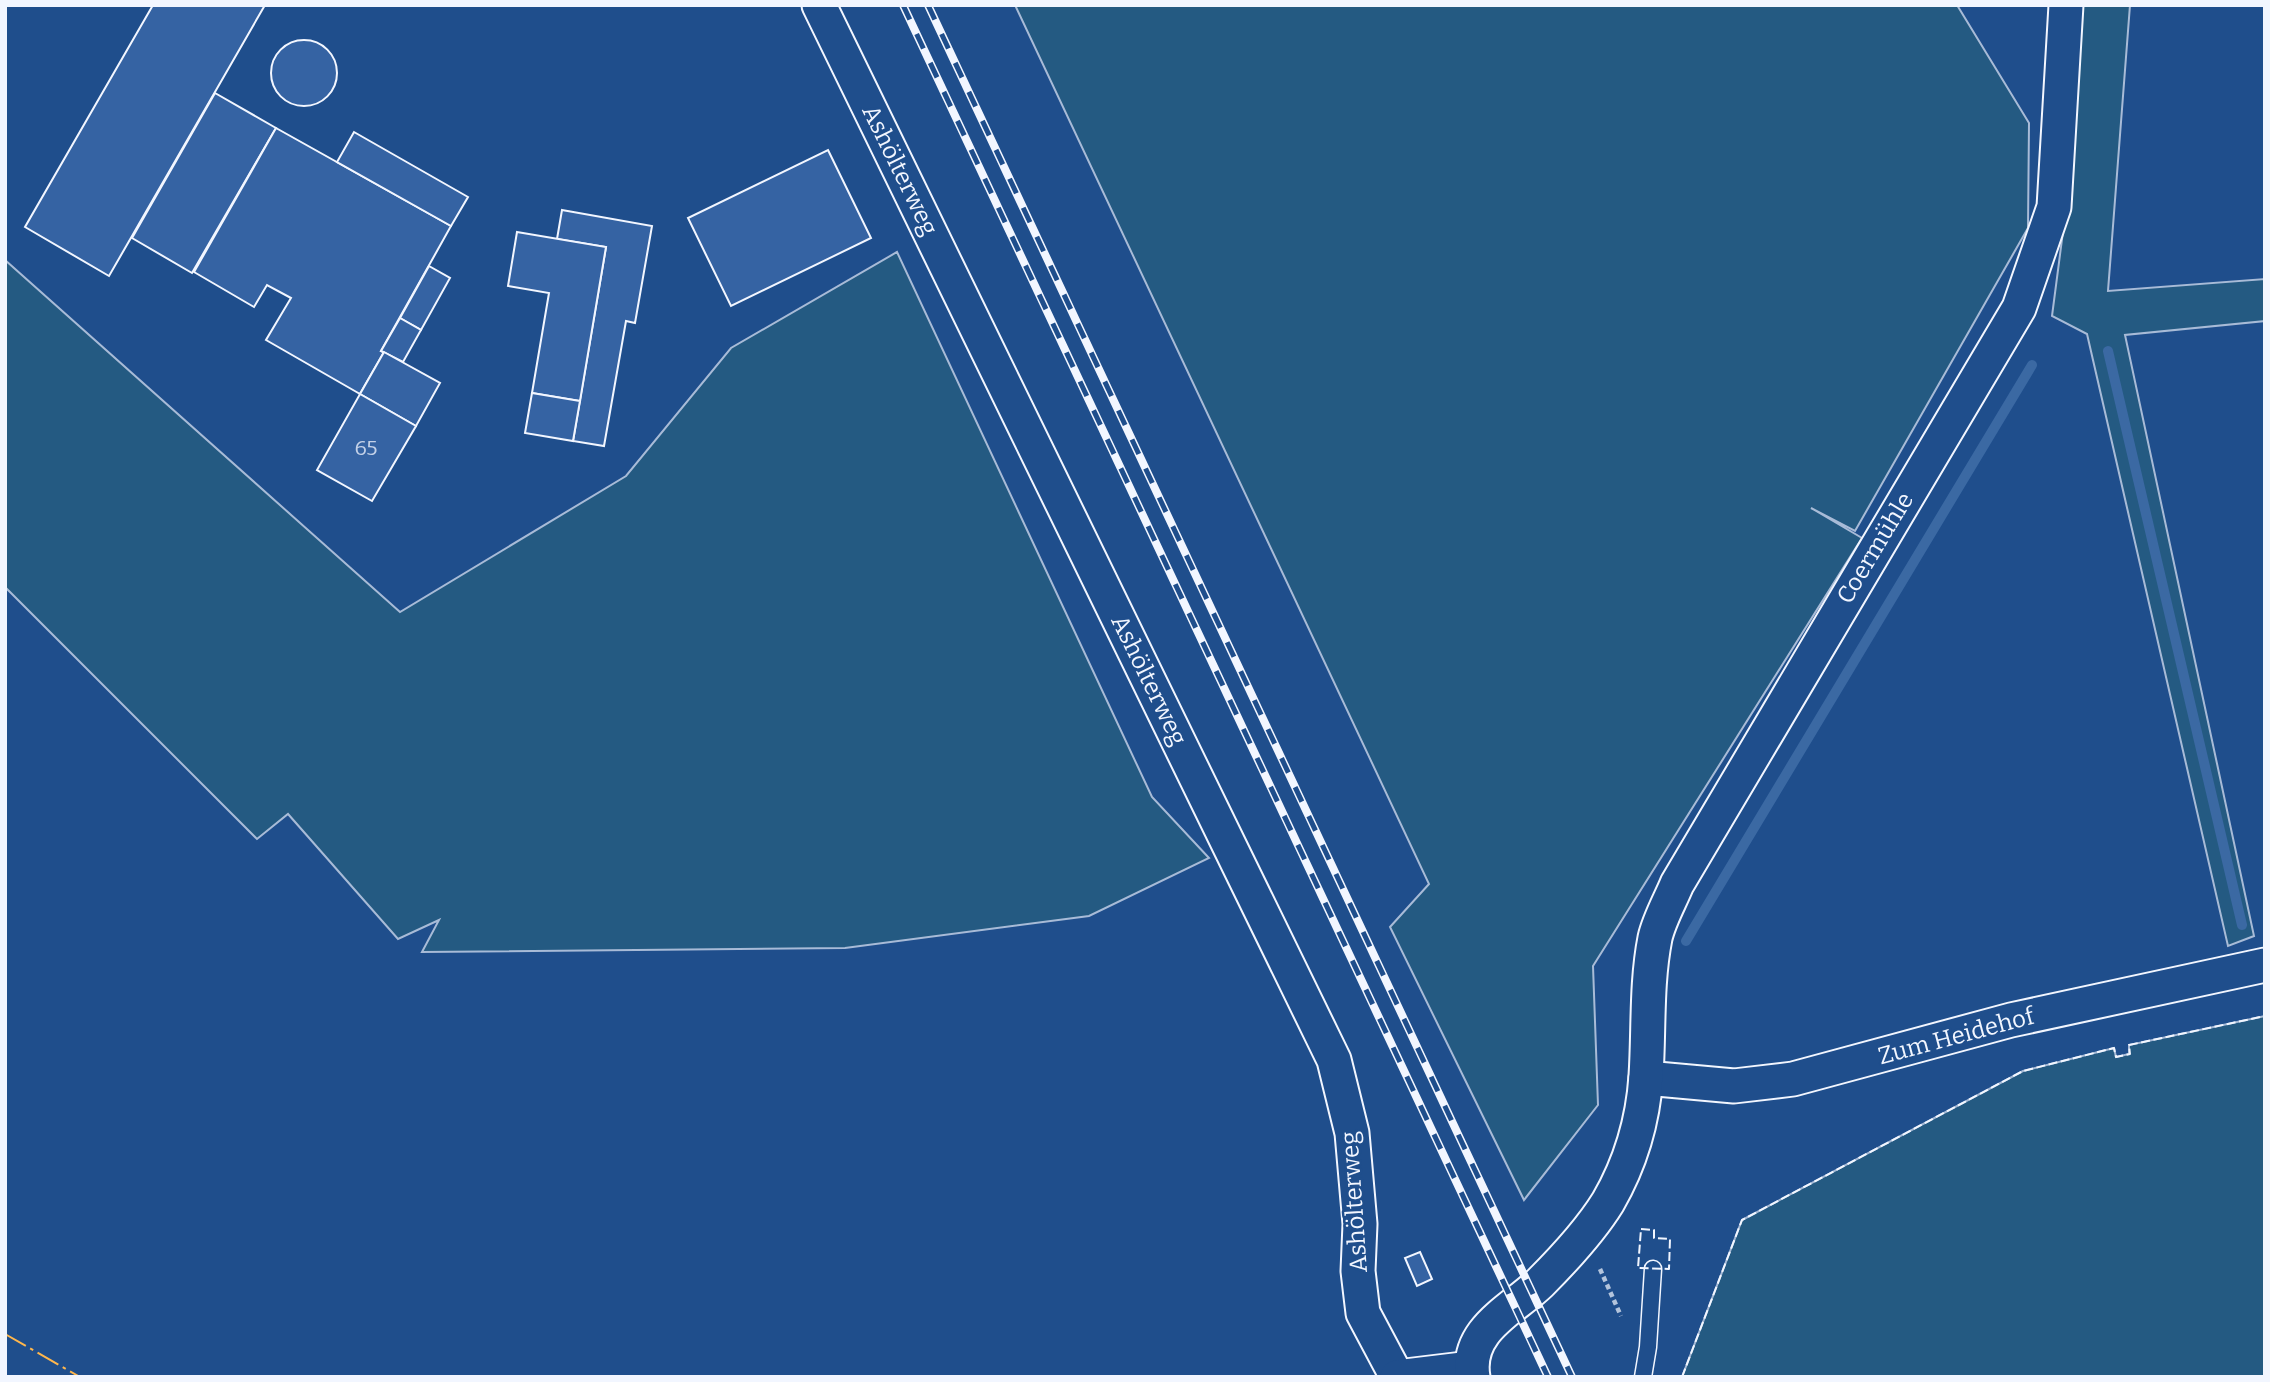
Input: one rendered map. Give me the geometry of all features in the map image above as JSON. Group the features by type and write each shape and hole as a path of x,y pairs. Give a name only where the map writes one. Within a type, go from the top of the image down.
{"street":[{"name":"Ashölterweg","path":"819,5 1334,1060 1352,1133 1360,1224 1358,1271 1363,1313 1397,1377"},
{"name":"Coermühle","path":"1472,1373 1475,1347 1494,1321 1539,1284 1581,1237 1607,1203 1624,1170 1639,1123 1646,1078 1649,985 1656,936 1677,884 2019,308 2054,207 2066,5"},
{"name":"Zum Heidehof","path":"1646,1078 1734,1086 1793,1079 2011,1020 2265,965"},
{"path":"1397,1377 1472,1373"}],"lane":[{"path":"1643,1377 1648,1347 1653,1269"}],"path":[{"path":"1581,1237 1599,1266 1625,1327"}],"shaded area":[{"path":"1015,5 1957,5 2029,123 2028,228 1855,531 1811,508 1862,538 1593,966 1598,1105 1524,1200 1390,927 1429,884"},
{"path":"2080,5 2130,5 2108,291 2265,279 2265,321 2125,335 2254,936 2228,946 2087,334 2052,316 2067,201"},
{"path":"897,252 1152,797 1209,858 1089,916 845,948 422,952 439,920 398,939 288,814 257,839 5,587 5,260 400,612 626,476 731,348"},
{"path":"2265,1016 2265,1377 1682,1377 1742,1220 2023,1071 2114,1048 2116,1057 2129,1054 2129,1045"}],"building":[{"path":"153,5 265,5 109,276 25,227"},
{"path":"304,40 317,43 327,50 334,60 337,73 334,86 327,96 317,103 304,106 291,103 281,96 274,86 271,73 274,60 281,50 291,43"},
{"path":"215,93 276,128 192,273 132,238"},
{"path":"276,128 451,226 360,394 266,340 291,298 267,285 254,307 194,272"},
{"path":"354,132 468,197 451,226 337,162"},
{"path":"828,150 871,238 731,306 688,218"},
{"path":"562,210 652,226 635,323 626,321 604,446 573,441 606,247 557,239"},
{"path":"517,232 606,247 580,401 532,393 549,293 508,286"},
{"path":"429,266 450,278 421,330 400,318"},
{"path":"400,318 421,330 403,362 381,351"},
{"path":"384,352 440,383 416,426 360,394"},
{"path":"532,393 580,401 573,441 525,433"},
{"path":"360,394 416,426 372,501 317,470"},
{"path":"1420,1252 1432,1279 1417,1286 1405,1258"}],"waterway":[{"path":"2108,351 2242,925"},
{"path":"1686,941 2032,365"}],"railway":[{"path":"903,5 1548,1377"},
{"path":"928,5 1572,1377"}],"fence":[{"path":"1682,1377 1742,1220 2023,1071 2114,1048 2116,1057 2130,1054 2129,1045 2265,1016"},
{"path":"1641,1229 1654,1230 1654,1238 1670,1239 1669,1269 1638,1268 1641,1229"}],"power":[{"path":"5,1334 80,1377"}]}
